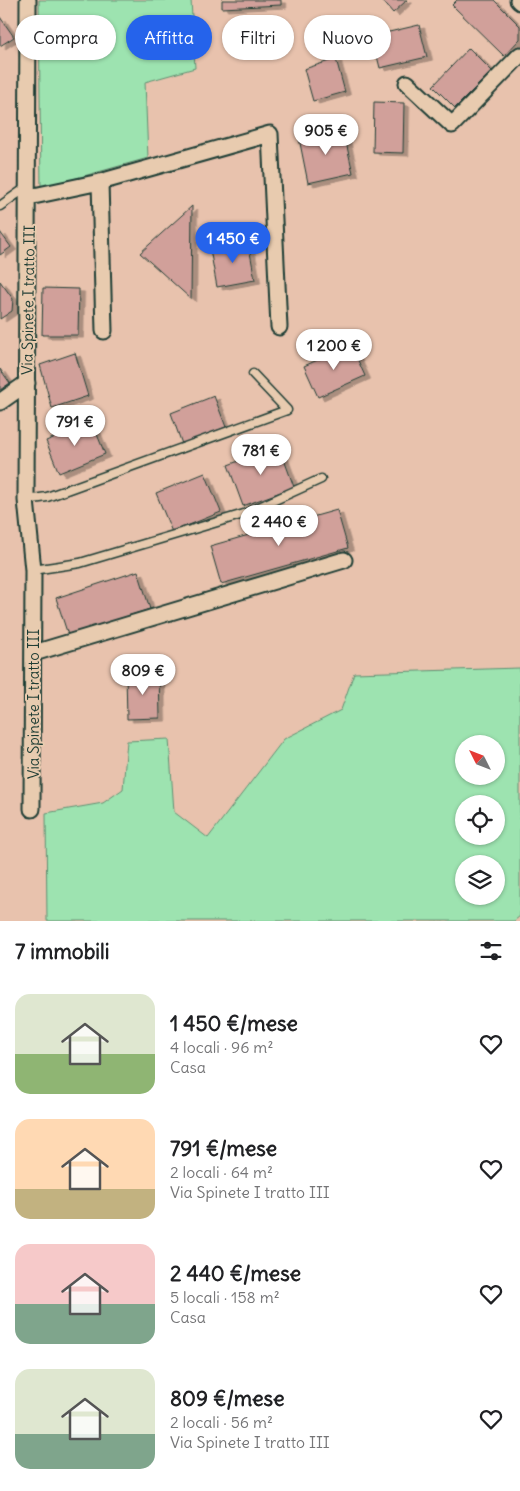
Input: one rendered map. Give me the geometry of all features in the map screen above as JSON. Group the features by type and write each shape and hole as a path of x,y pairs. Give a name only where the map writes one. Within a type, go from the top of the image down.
{"street":[{"name":"Via Spinete I tratto III","path":"28,0 29,192 26,500 33,570 32,809"},
{"path":"407,83 452,125 520,55"},
{"path":"29,192 100,182 270,134 279,327"},
{"path":"100,182 104,331"},
{"path":"0,402 27,383"},
{"path":"34,653 344,560"}],"lane":[{"path":"0,206 29,192"},
{"path":"26,500 47,497 287,410 253,374"},
{"path":"33,570 80,563 244,514 321,479"}],"green space":[{"path":"39,0 191,0 192,15 126,15 126,60 195,60 195,68 145,82 148,158 41,188 40,60 116,60 116,15 39,15"},
{"path":"520,668 520,916 514,921 47,921 46,813 103,803 123,789 127,741 169,739 174,812 208,838 284,739 341,710 354,673"}],"building":[{"path":"222,0 281,0 281,5 222,8"},
{"path":"382,0 407,0 393,13"},
{"path":"457,0 494,0 520,26 520,39 504,56 452,5"},
{"path":"0,17 14,37 0,46"},
{"path":"419,25 427,57 380,68 378,60 391,60 391,32"},
{"path":"469,48 492,71 455,108 433,86"},
{"path":"336,60 345,92 313,101 304,69"},
{"path":"374,102 404,103 403,153 373,152"},
{"path":"343,129 353,173 308,183 299,138"},
{"path":"192,206 191,299 140,253"},
{"path":"0,232 11,247 0,255"},
{"path":"248,241 255,280 217,287 210,249"},
{"path":"0,281 13,299 12,311 0,319"},
{"path":"43,288 79,289 78,335 42,335"},
{"path":"351,345 365,376 318,397 304,366"},
{"path":"75,353 88,396 52,408 40,365"},
{"path":"0,369 10,383 0,390"},
{"path":"214,396 226,427 182,444 171,413"},
{"path":"92,422 105,454 59,473 46,441"},
{"path":"279,446 294,487 243,506 228,465"},
{"path":"205,473 221,512 172,532 156,493"},
{"path":"337,510 348,548 221,584 210,546"},
{"path":"138,571 150,609 68,635 56,598"},
{"path":"159,672 160,718 127,719 126,673"}]}
